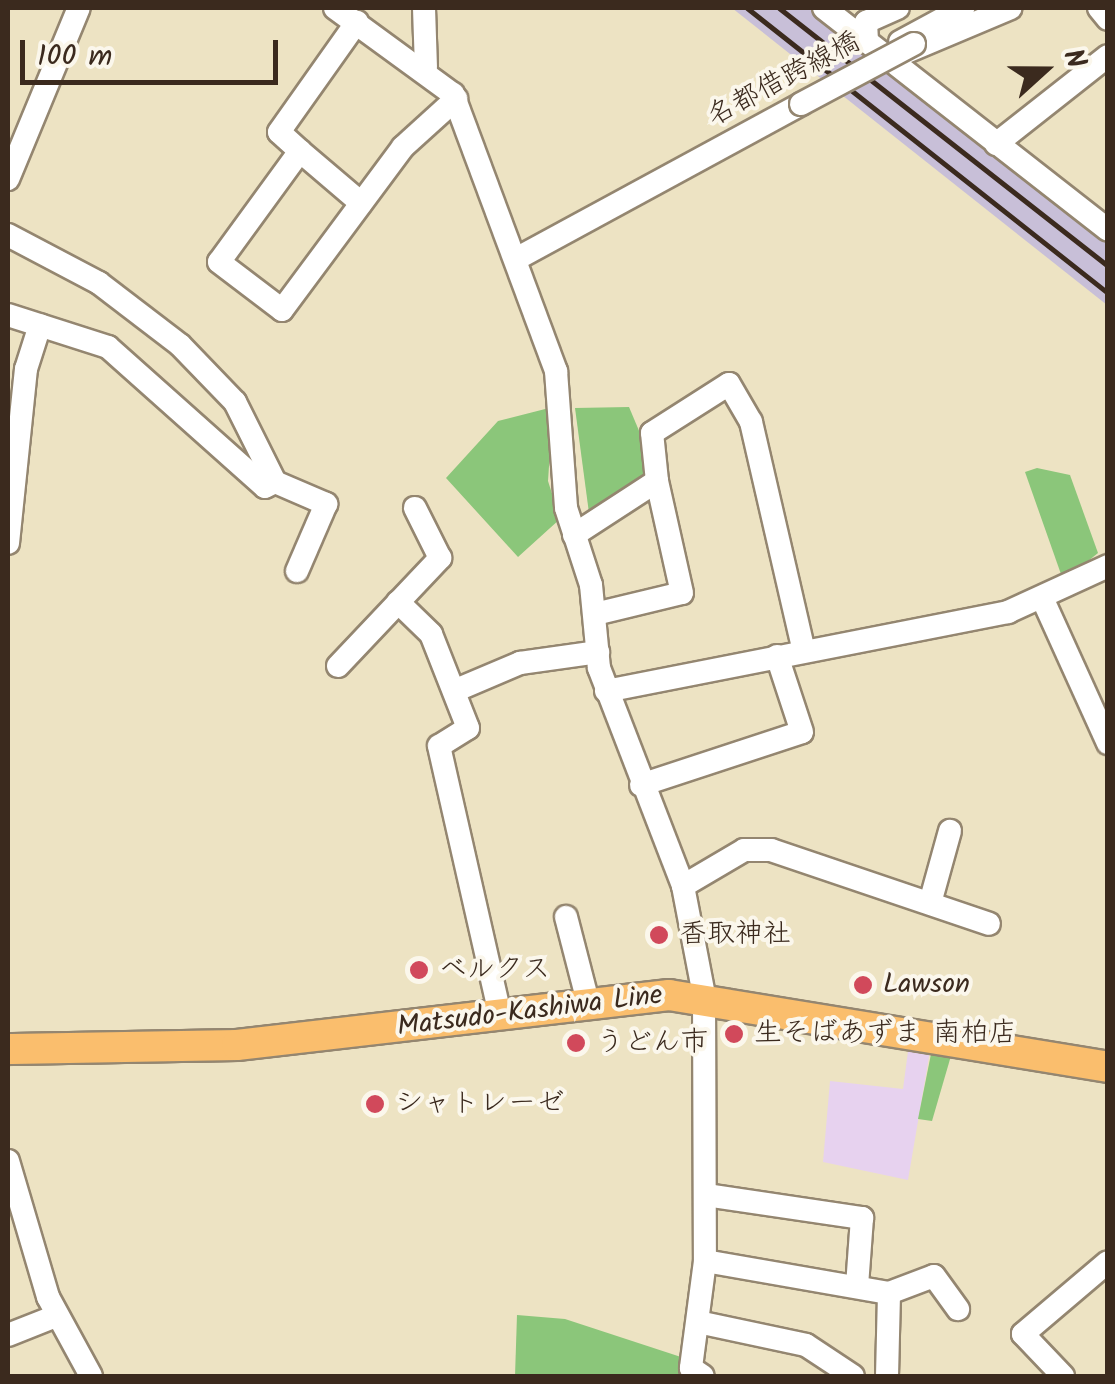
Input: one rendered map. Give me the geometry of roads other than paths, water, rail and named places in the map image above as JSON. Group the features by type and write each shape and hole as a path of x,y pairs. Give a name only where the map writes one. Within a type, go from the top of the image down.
{"main road":[{"name":"Matsudo-Kashiwa Line","path":"8,1050 237,1045 588,1002 704,995 1108,1067"}],"street":[{"path":"8,180 79,8"},
{"path":"335,8 426,67 456,99 556,371 574,535 596,614 606,690 682,886 704,995 705,1261 694,1374"},
{"path":"424,8 426,67"},
{"path":"824,8 1108,230"},
{"path":"879,51 866,22 898,8"},
{"path":"879,51 963,8"},
{"name":"名都借跨線橋","path":"516,260 988,8"},
{"path":"879,51 1011,8"},
{"path":"1099,8 1108,19"},
{"path":"357,22 279,132 361,203"},
{"path":"996,144 1108,56"},
{"path":"300,151 219,262 282,310 361,203 456,99"},
{"path":"8,235 98,283 180,345 235,402 275,482 326,504 297,571"},
{"path":"8,315 108,347 265,487 275,482"},
{"path":"8,543 26,369 40,325"},
{"path":"596,614 682,593 657,481 652,433 729,384 751,422 804,651"},
{"path":"574,535 657,481"},
{"path":"338,666 440,558 415,508"},
{"path":"606,690 1044,602 1108,566"},
{"path":"398,602 430,634 468,728 438,746 500,1014"},
{"path":"1044,602 1108,743"},
{"path":"454,691 520,663 598,652"},
{"path":"641,785 802,732 777,656"},
{"path":"930,903 950,831"},
{"path":"682,886 744,850 772,850 989,924"},
{"path":"566,917 588,1002"},
{"path":"8,1161 56,1316 91,1376"},
{"path":"706,1195 862,1218 857,1286"},
{"path":"705,1261 889,1293 932,1267 958,1310"},
{"path":"1063,1376 1022,1334 1108,1262"},
{"path":"887,1376 889,1293"},
{"path":"8,1335 56,1316"},
{"path":"698,1322 806,1345 853,1376"}],"railway":[{"path":"747,8 1108,293"},
{"path":"779,8 1108,266"}],"place":[{"name":"香取神社","path":"659,935"},
{"name":"ベルクス","path":"419,970"},
{"name":"Lawson","path":"863,985"},
{"name":"生そばあずま 南柏店","path":"734,1034"},
{"name":"うどん市","path":"576,1043"},
{"name":"シャトレーゼ","path":"375,1104"}]}
